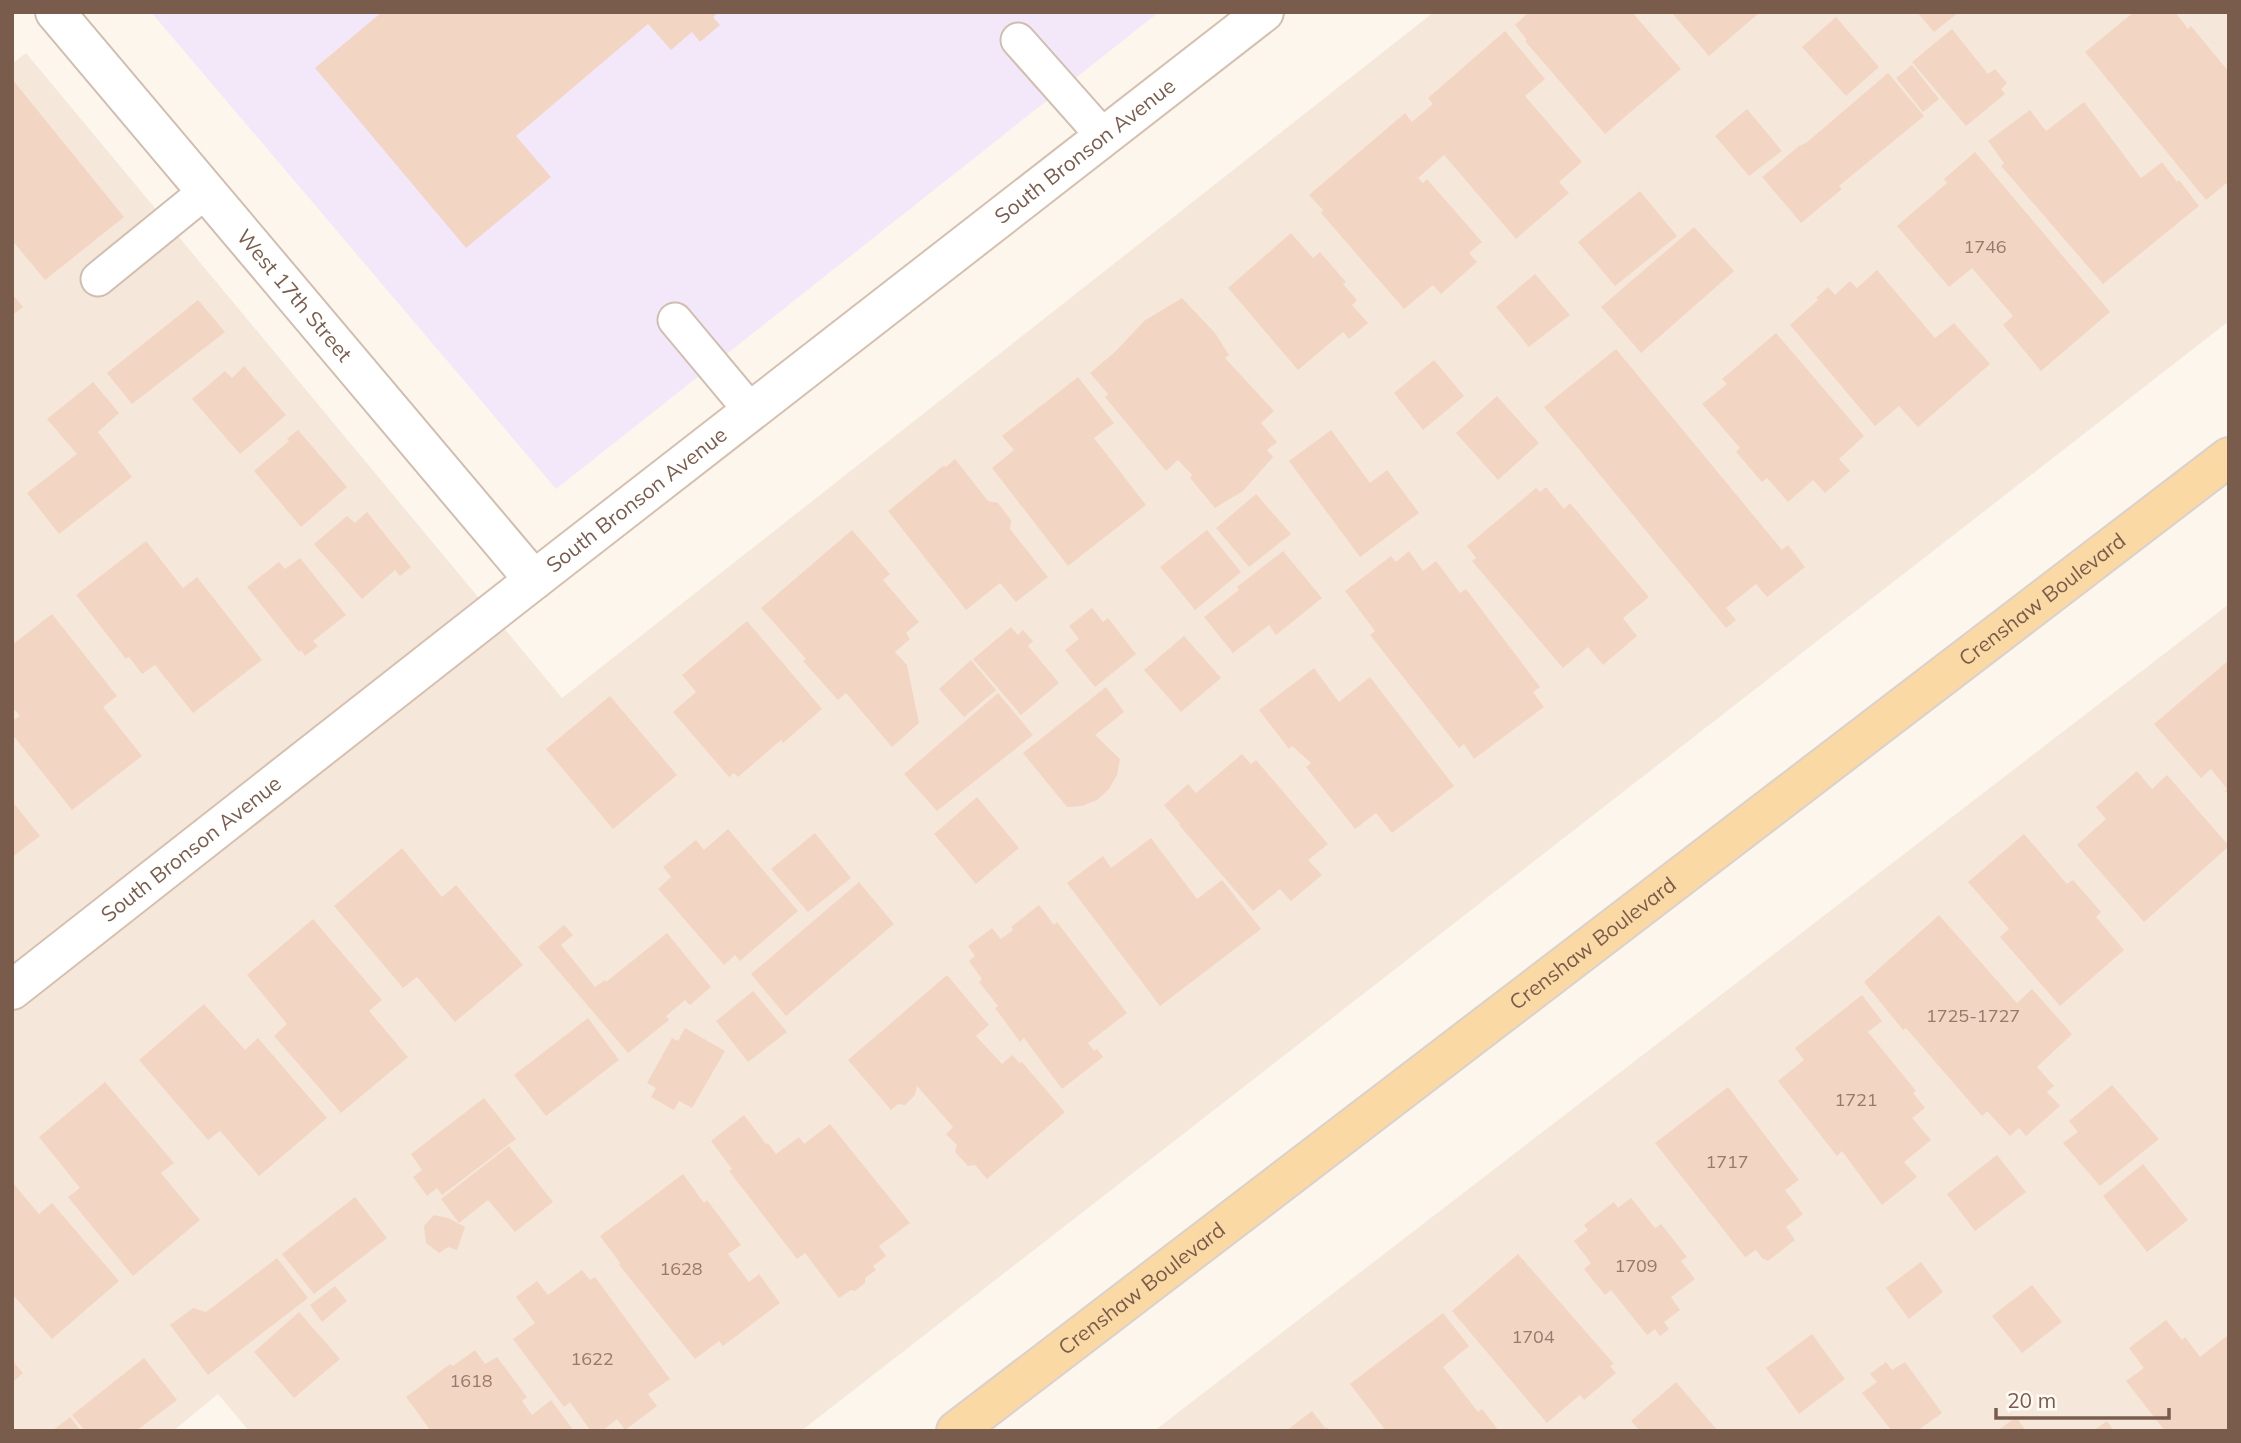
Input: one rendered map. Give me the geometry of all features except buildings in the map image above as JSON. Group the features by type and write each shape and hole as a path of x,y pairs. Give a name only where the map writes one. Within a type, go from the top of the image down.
{"main road":[{"name":"Crenshaw Boulevard","path":"956,1431 2229,457"}],"street":[{"name":"West 17th Street","path":"55,12 534,580"},
{"name":"South Bronson Avenue","path":"12,990 1264,12"}],"lane":[{"path":"1018,40 1104,137"},
{"path":"98,279 206,191"},
{"path":"675,320 751,411"}],"shaded area":[{"path":"151,12 1159,12 556,489"},
{"path":"1434,12 2229,12 2229,321 801,1431 249,1431 218,1394 173,1431 12,1431 12,64 26,53 562,698"},
{"path":"2229,604 2229,1431 1154,1431"}]}
